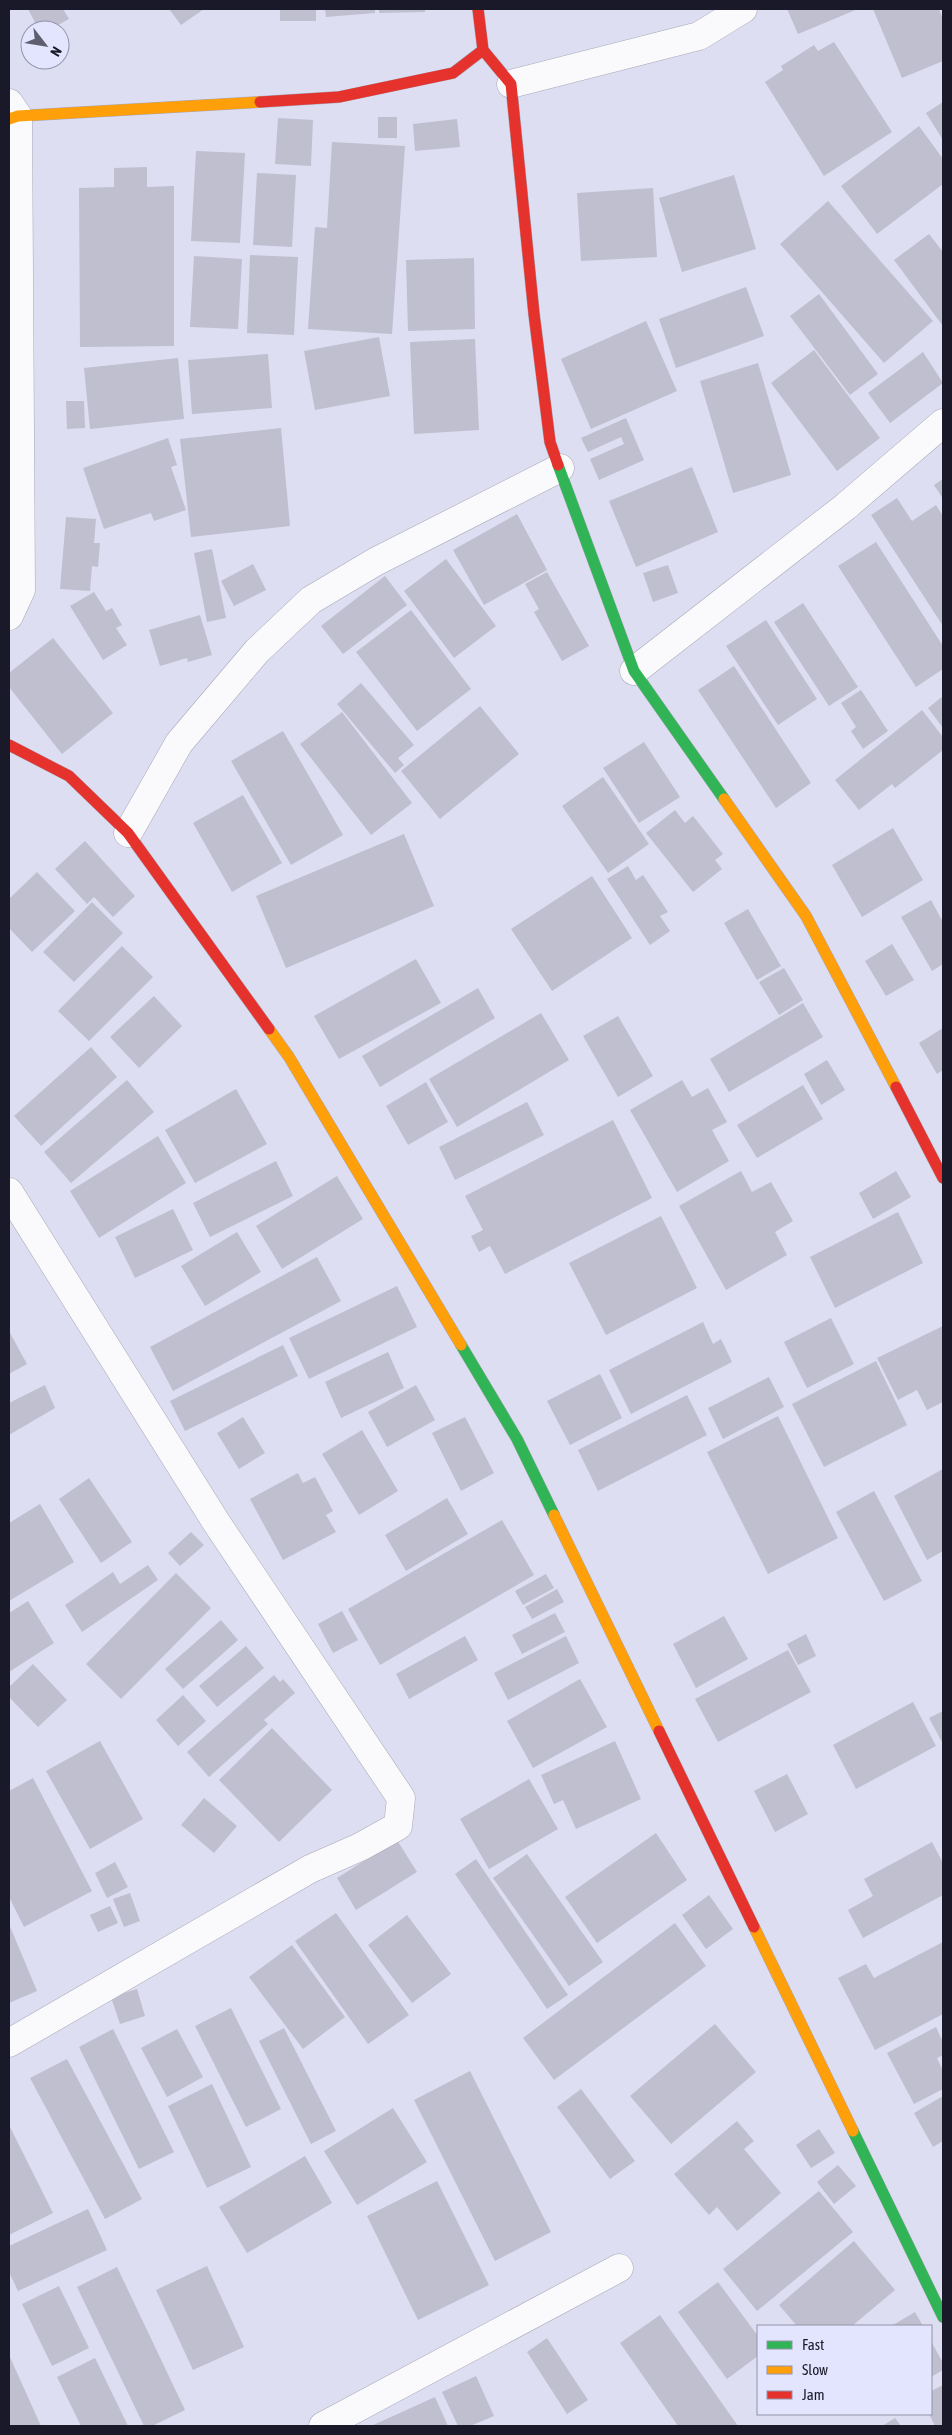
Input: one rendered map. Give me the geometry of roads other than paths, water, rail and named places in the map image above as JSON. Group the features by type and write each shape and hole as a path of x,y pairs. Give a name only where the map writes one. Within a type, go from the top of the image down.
{"street":[{"path":"478,9 483,50 512,84 540,363 550,442 634,671 806,916 943,1178"},
{"path":"512,84 699,36 743,9"},
{"path":"9,616 21,590 12,113 339,97 453,73 483,50"},
{"path":"634,671 845,507 943,423"},
{"path":"128,833 180,743 257,651 311,600 375,562 560,468"},
{"path":"9,745 69,776 128,833 289,1057 517,1439 943,2317"},
{"path":"9,1192 201,1498 400,1798 398,1826 360,1847 310,1869 9,2043"},
{"path":"323,2426 618,2268"}]}
